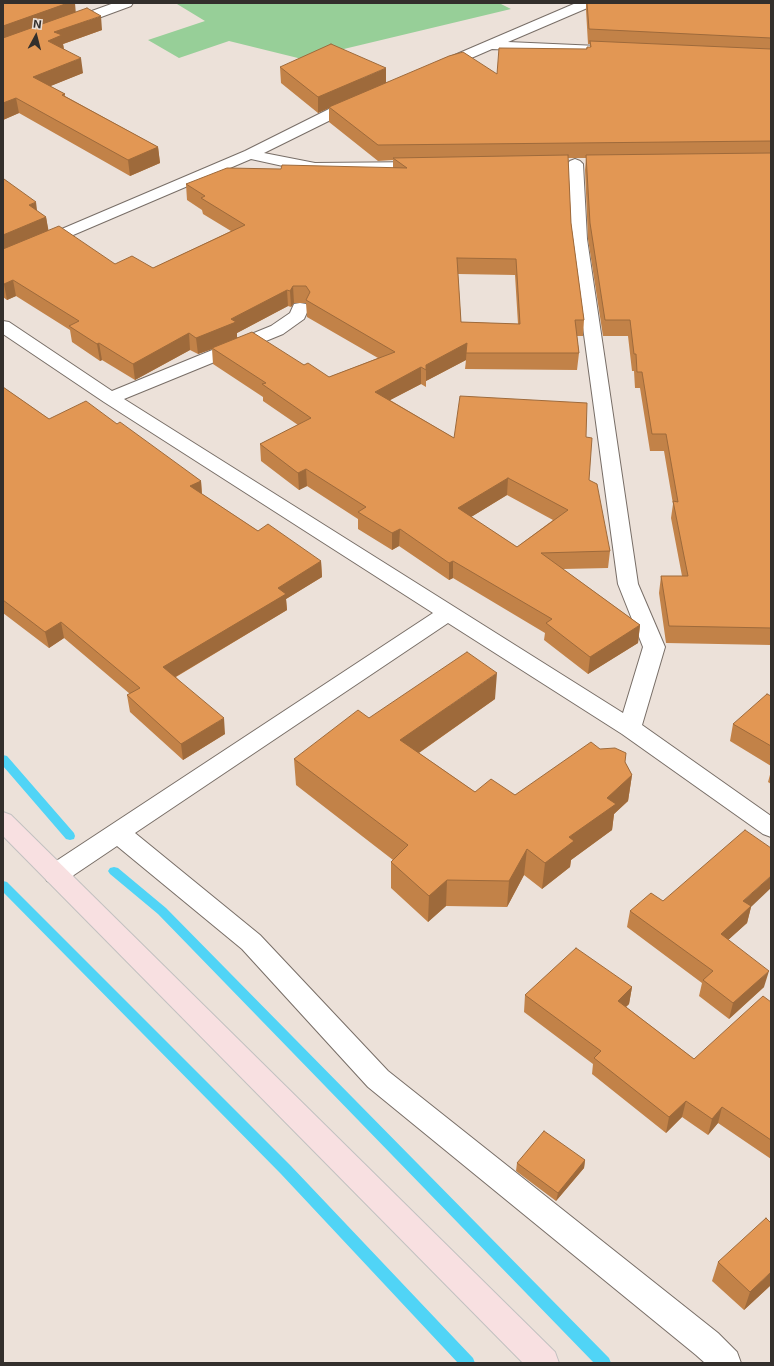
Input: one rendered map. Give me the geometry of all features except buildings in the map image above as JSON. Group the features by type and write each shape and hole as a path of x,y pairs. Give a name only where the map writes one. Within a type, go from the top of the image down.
{"main road":[{"path":"3,821 544,1363"}],"street":[{"path":"55,29 126,3"},
{"path":"427,73 587,3"},
{"path":"491,46 608,51"},
{"path":"3,260 250,154 334,112 370,97"},
{"path":"250,154 315,168 441,166"},
{"path":"575,164 579,239 628,584 654,647 630,728"},
{"path":"110,398 277,330 298,315 300,308"},
{"path":"3,326 110,398 630,728 771,828"},
{"path":"56,874 448,613"},
{"path":"118,833 251,942 378,1079 707,1344 726,1363"}],"green space":[{"path":"499,3 511,9 302,59 229,41 179,58 148,40 205,21 177,4"}],"waterway":[{"path":"3,759 70,836"},
{"path":"114,871 162,911 604,1363"},
{"path":"3,885 286,1170 468,1363"}]}
